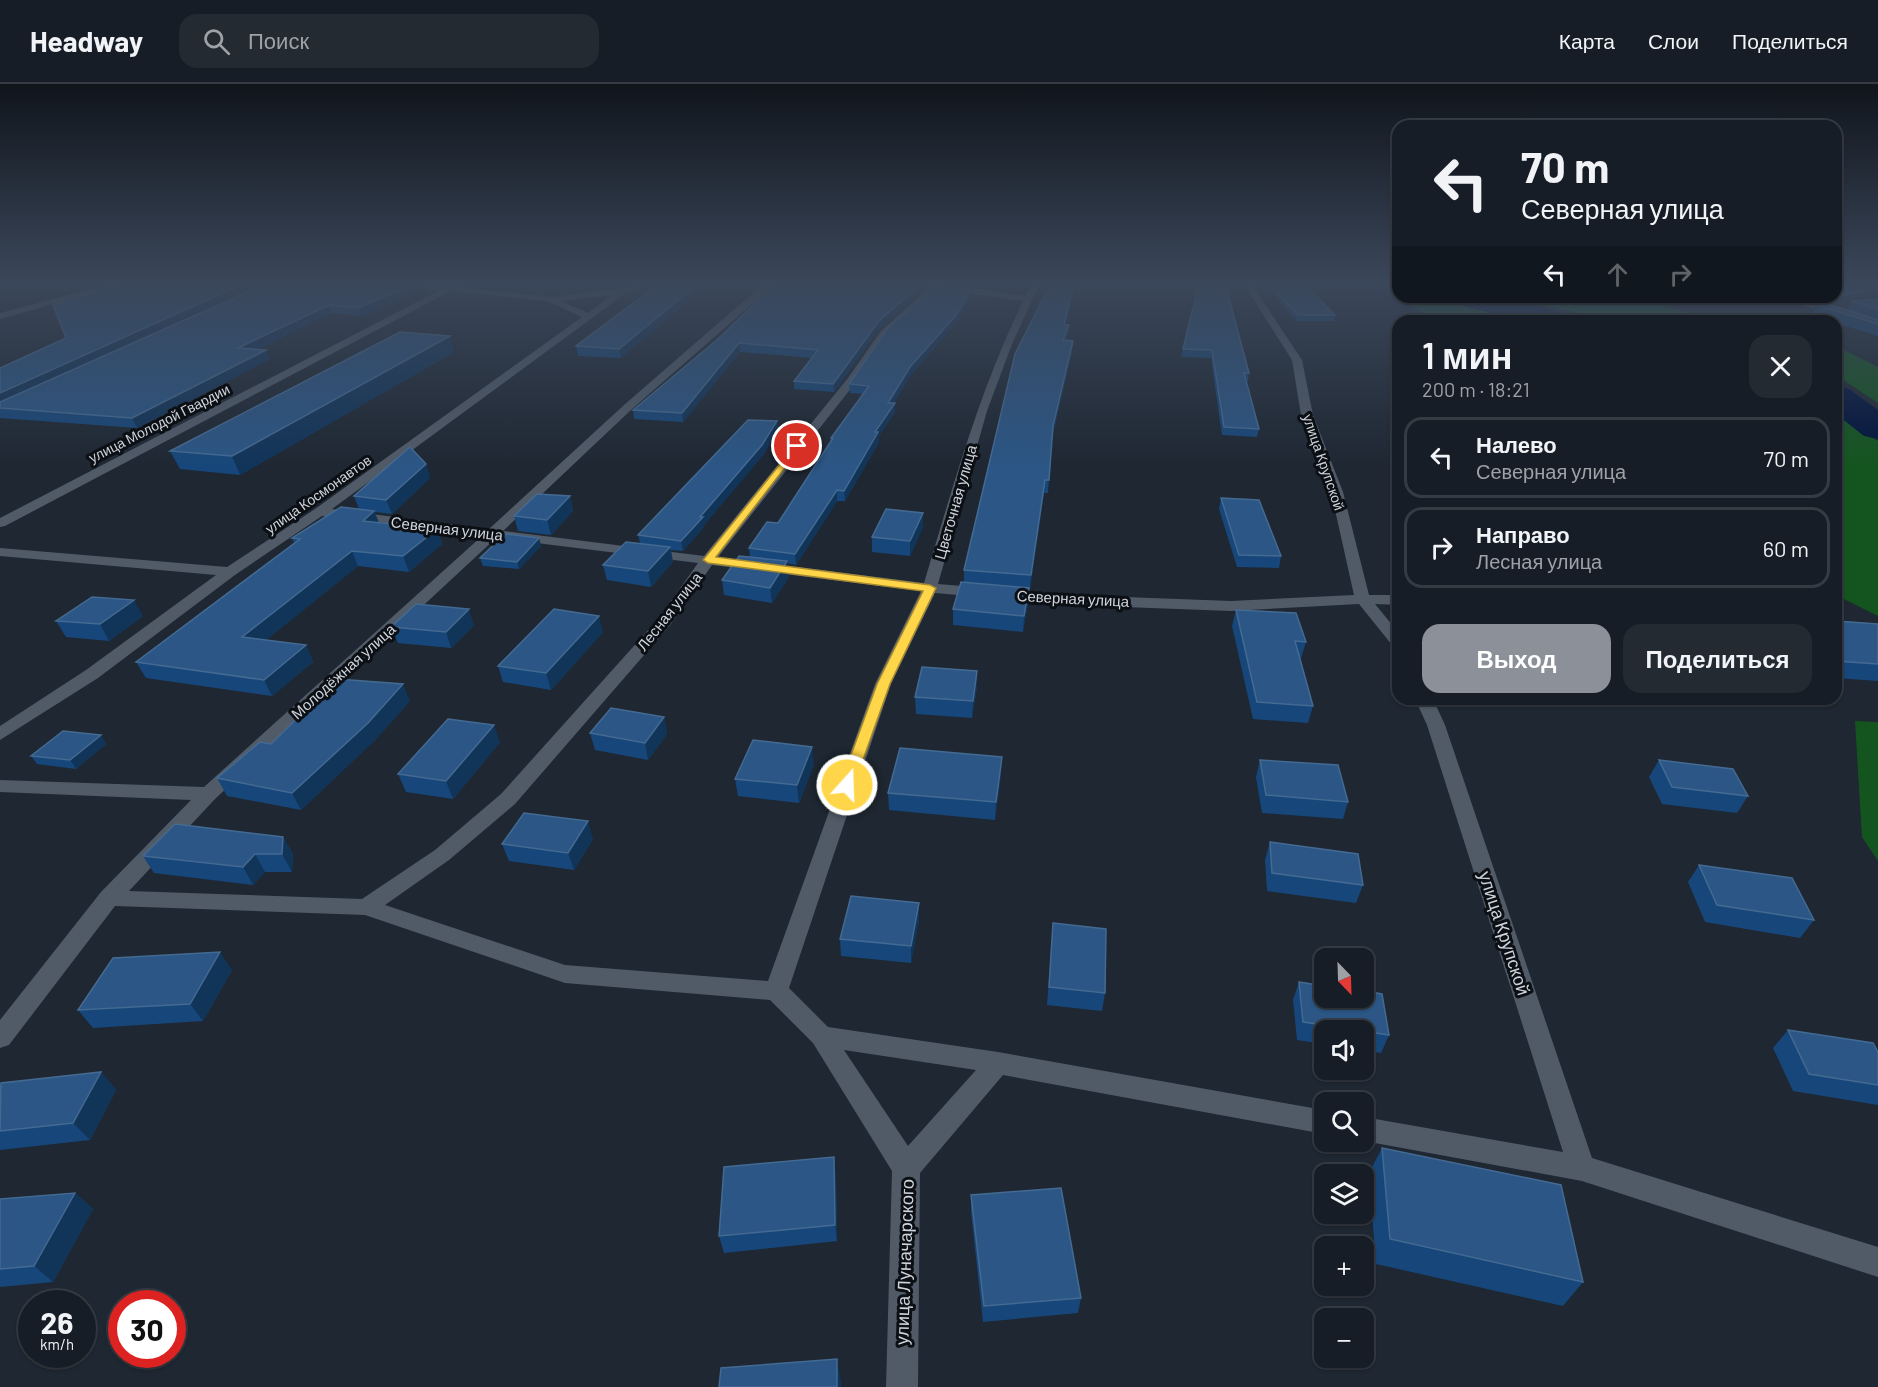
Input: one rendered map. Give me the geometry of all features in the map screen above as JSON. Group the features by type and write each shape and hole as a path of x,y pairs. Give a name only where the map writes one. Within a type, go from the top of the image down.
{"street":[{"name":"улица Молодой Гвардии","path":"0,523 342,344"},
{"name":"улица Космонавтов","path":"0,735 92,675 230,572 320,512 551,344"},
{"name":"Молодёжная улица","path":"0,1038 109,898 208,794 369,649 490,533 700,344"},
{"name":"Лесная улица","path":"366,907 442,855 508,800 665,621 708,560 852,380 877,344"},
{"name":"Цветочная улица","path":"776,991 883,684 930,588 981,411 1009,344"},
{"name":"улица Крупской","path":"1286,344 1297,360 1307,415 1337,492 1363,598 1392,634"},
{"name":"Северная улица","path":"320,512 930,588 1071,600 1231,606 1363,598 1392,600"},
{"path":"0,552 230,572"},
{"name":"улица Крупской","path":"1427,705 1436,725 1486,872 1582,1168"},
{"path":"0,786 208,794"},
{"path":"109,898 366,907 565,974 776,991 822,1036 906,1168"},
{"path":"822,1036 998,1064 1314,1120"},
{"name":"улица Луначарского","path":"902,1387 906,1168 998,1064"},
{"path":"1374,1131 1582,1168 1878,1262"}],"green space":[{"path":"1842,349 1878,367 1878,403 1842,379"},
{"path":"1842,419 1878,441 1878,616 1842,598"},
{"path":"1855,721 1878,722 1878,861 1862,837"}],"building":[{"path":"53,344 110,344 0,393 0,368"},
{"path":"131,344 247,344 238,348 266,350 132,418 0,408 0,402"},
{"path":"377,344 436,344 232,456 170,451"},
{"path":"579,344 625,344 619,349 576,346"},
{"path":"712,344 738,344 682,413 633,410"},
{"path":"748,344 862,344 833,384 794,381 818,350"},
{"path":"877,344 931,344 910,367 888,403 895,403 875,432 878,432 844,491 837,490 795,554 749,548 767,522 778,523 833,438 831,438 869,386 849,384"},
{"path":"1020,344 1072,344 1053,426 1049,480 1045,480 1031,575 964,570 1015,354"},
{"path":"1184,344 1241,344 1249,373 1244,373 1259,429 1224,427 1212,350 1183,349"},
{"path":"748,420 777,421 762,445 681,541 638,535"},
{"path":"410,447 426,464 386,500 354,496"},
{"path":"537,494 570,496 547,520 514,516"},
{"path":"1221,498 1259,500 1281,556 1239,555"},
{"path":"341,507 374,511 363,521 437,529 403,556 352,551 242,637 306,645 264,680 136,662 300,539 292,538"},
{"path":"886,509 923,513 910,541 872,537"},
{"path":"505,534 539,538 517,562 480,558"},
{"path":"626,542 670,547 648,571 603,565"},
{"path":"739,556 787,561 770,588 722,580"},
{"path":"961,582 1029,588 1024,616 953,609"},
{"path":"92,597 134,600 100,624 56,621"},
{"path":"416,604 469,609 446,632 391,627"},
{"path":"554,609 599,616 546,673 498,666"},
{"path":"1236,610 1296,613 1306,642 1295,641 1313,706 1257,702"},
{"path":"1842,621 1878,624 1878,664 1842,661"},
{"path":"922,667 977,671 973,701 915,697"},
{"path":"337,679 403,684 368,723 292,793 217,778 260,742 271,744"},
{"path":"611,708 664,717 645,743 590,733"},
{"path":"448,719 494,725 446,781 398,774"},
{"path":"63,731 101,735 70,760 31,756"},
{"path":"753,740 812,747 797,785 735,779"},
{"path":"900,748 1002,757 996,802 888,793"},
{"path":"1260,760 1338,765 1348,802 1266,795"},
{"path":"1659,760 1733,769 1748,796 1672,787"},
{"path":"524,813 588,821 568,853 502,844"},
{"path":"175,824 283,837 282,854 255,854 243,867 143,856"},
{"path":"1270,842 1358,854 1363,885 1272,873"},
{"path":"1699,865 1792,878 1814,920 1717,905"},
{"path":"851,896 919,903 911,946 840,939"},
{"path":"1053,923 1106,929 1105,993 1049,987"},
{"path":"220,952 190,1004 78,1010 113,958"},
{"path":"1299,982 1314,984 1314,1008 1374,1008 1374,993 1382,994 1389,1035 1374,1033 1374,1020 1303,1022"},
{"path":"1788,1030 1873,1043 1878,1052 1878,1085 1809,1074"},
{"path":"101,1072 73,1123 0,1131 1,1083"},
{"path":"1382,1148 1561,1185 1583,1282 1390,1239"},
{"path":"834,1157 835,1225 719,1236 724,1167"},
{"path":"1061,1188 1081,1298 984,1306 971,1195"},
{"path":"75,1193 34,1266 0,1269 0,1199"},
{"path":"837,1359 837,1387 719,1387 721,1368"}],"waterway":[{"path":"1842,401 1878,428"}],"route":[{"path":"797,446 708,560 930,588 883,684 847,785"}]}
